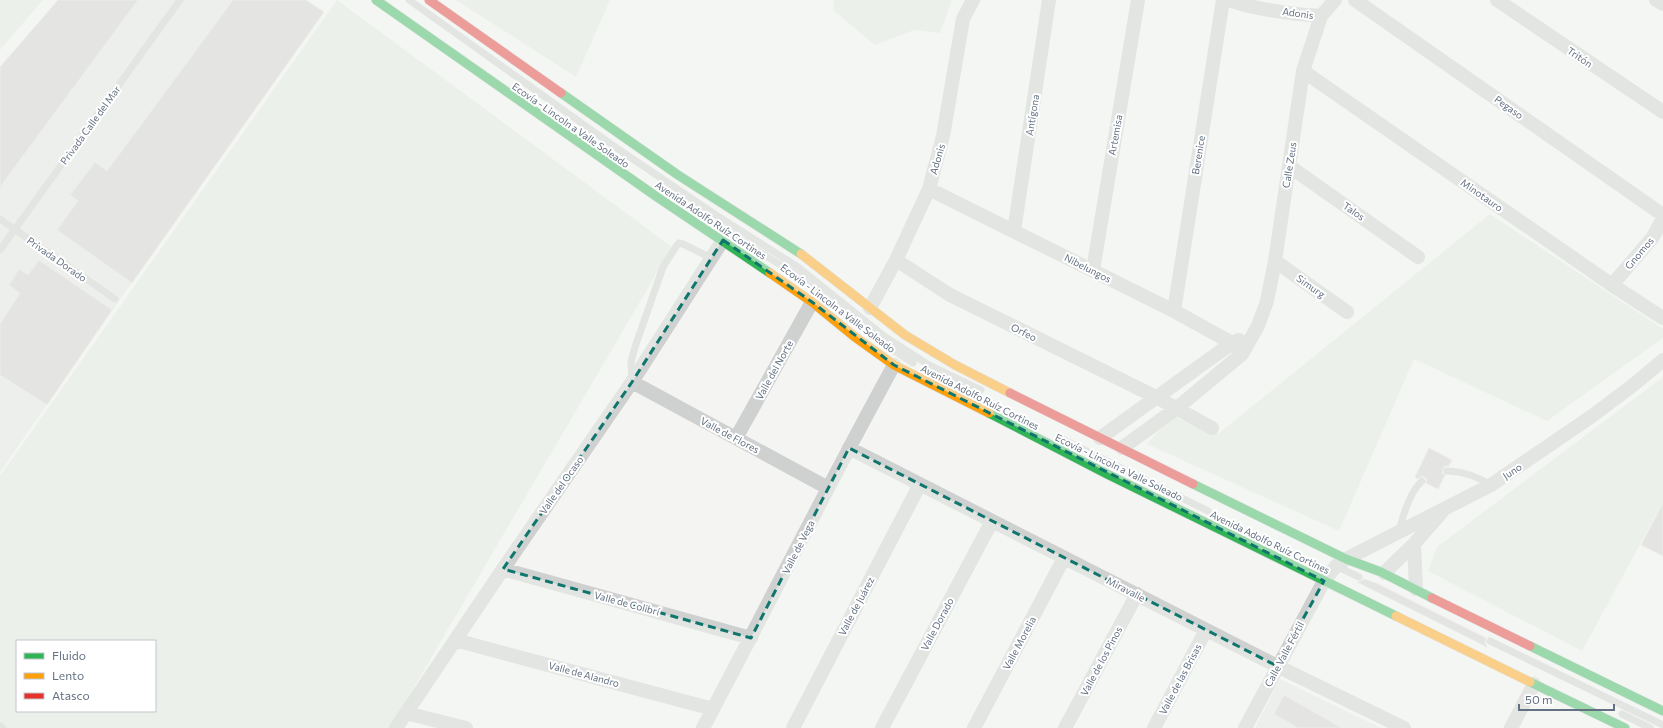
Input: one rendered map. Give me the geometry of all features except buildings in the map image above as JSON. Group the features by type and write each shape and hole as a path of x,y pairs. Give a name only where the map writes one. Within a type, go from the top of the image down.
{"main road":[{"name":"Avenida Adolfo Ruíz Cortines","path":"376,0 657,197 725,236 812,302 854,337 894,365 1114,477 1332,569 1384,573 1593,678 1663,711"},
{"name":"Avenida Adolfo Ruíz Cortines","path":"429,0 678,174 807,258 905,335 955,365 1122,448 1534,684 1625,728"}],"street":[{"name":"Adonis","path":"870,308 896,260 929,189 943,136 964,19 973,0"},
{"name":"Antígona","path":"1014,231 1049,0"},
{"name":"Artemisa","path":"1093,270 1138,0"},
{"name":"Berenice","path":"1174,311 1223,0"},
{"name":"Adonis","path":"1228,0 1247,5 1321,16"},
{"name":"Calle Zeus","path":"1122,448 1177,408 1242,354 1264,312 1275,261 1303,71 1321,16 1335,0"},
{"name":"Pegaso","path":"1355,0 1663,214"},
{"name":"Tritón","path":"1497,0 1663,112"},
{"path":"1656,0 1663,4"},
{"name":"Minotauro","path":"1303,71 1612,285 1663,318"},
{"name":"Talos","path":"1289,166 1418,256"},
{"name":"Nibelungos","path":"929,189 1174,311 1232,343 1242,354"},
{"name":"Gnomos","path":"1612,285 1653,237 1663,218"},
{"name":"Valle del Ocaso","path":"396,728 632,382 725,236"},
{"name":"Orfeo","path":"896,260 950,295 1156,397 1212,428"},
{"name":"Simurg","path":"1275,261 1347,312"},
{"name":"Valle del Norte","path":"736,438 812,302"},
{"path":"1100,438 1232,343 1253,335"},
{"name":"Juno","path":"1332,569 1399,530 1491,485 1592,416 1632,386 1663,360"},
{"name":"Valle de Vega","path":"702,728 751,638 828,488 894,365"},
{"name":"Valle de Flores","path":"632,382 828,488"},
{"name":"Miravalle","path":"849,448 1277,666 1404,728"},
{"name":"Valle de Juárez","path":"793,728 920,484"},
{"path":"1384,573 1414,544 1446,507"},
{"name":"Valle Dorado","path":"882,728 992,521"},
{"path":"1414,544 1416,589"},
{"name":"Valle Morelia","path":"974,728 1064,558"},
{"name":"Valle de Colibrí","path":"503,569 751,638"},
{"name":"Calle Valle Fértil","path":"1245,728 1277,666 1332,569"},
{"name":"Valle de los Pinos","path":"1065,728 1137,594"},
{"name":"Valle de las Brisas","path":"1154,728 1206,630"},
{"name":"Valle de Alandro","path":"455,640 713,709"},
{"path":"1511,728 1534,684"},
{"path":"406,713 466,728"}],"lane":[{"name":"Privada Calle del Mar","path":"0,250 180,0"},
{"path":"409,0 618,149 798,267 884,336 929,365 986,393"},
{"name":"Privada Dorado","path":"0,219 114,299"},
{"name":"Ecovía - Lincoln a Valle Soleado","path":"725,236 796,274 883,344 920,368 976,396"},
{"path":"632,382 631,362 635,347 663,268 677,245 683,244 711,258"},
{"path":"1064,432 1214,506"},
{"name":"Ecovía - Lincoln a Valle Soleado","path":"1054,435 1218,516"},
{"path":"1447,471 1458,471 1473,475 1491,485"},
{"path":"1399,530 1409,502 1418,485 1422,481"},
{"path":"1332,569 1359,577"},
{"path":"1490,641 1663,725"},
{"path":"1615,711 1650,728"}],"highlighted area":[{"path":"723,240 812,302 894,365 1324,581 1277,666 849,448 751,638 503,569 632,382"}],"shaded area":[{"path":"0,0 43,0 0,50"},
{"path":"58,0 306,0 324,12 176,219 0,472 0,67"},
{"path":"337,0 672,247 390,728 0,728 0,476"},
{"path":"456,0 610,0 576,77"},
{"path":"833,0 952,0 940,33 914,30 875,45 834,11"},
{"path":"1490,214 1663,329 1663,338 1547,421 1414,359 1339,531 1147,444 1172,416 1218,434"},
{"path":"1663,377 1663,502 1582,651 1428,571 1437,547"},
{"path":"1280,679 1381,728 1255,728"}],"traffic: fast":[{"path":"376,0 657,197 770,273"},
{"path":"561,93 678,175 801,254"},
{"path":"989,413 1107,474 1396,616"},
{"path":"1193,484 1346,559 1381,572 1432,598"},
{"path":"1530,646 1663,711"},
{"path":"1530,682 1625,728"}],"traffic: slow":[{"path":"801,254 905,335 955,365 1010,393"},
{"path":"770,273 812,302 855,337 894,365 989,413"},
{"path":"1396,616 1530,682"}],"traffic: jam":[{"path":"429,0 561,93"},
{"path":"1010,393 1193,484"},
{"path":"1432,598 1530,646"}]}
